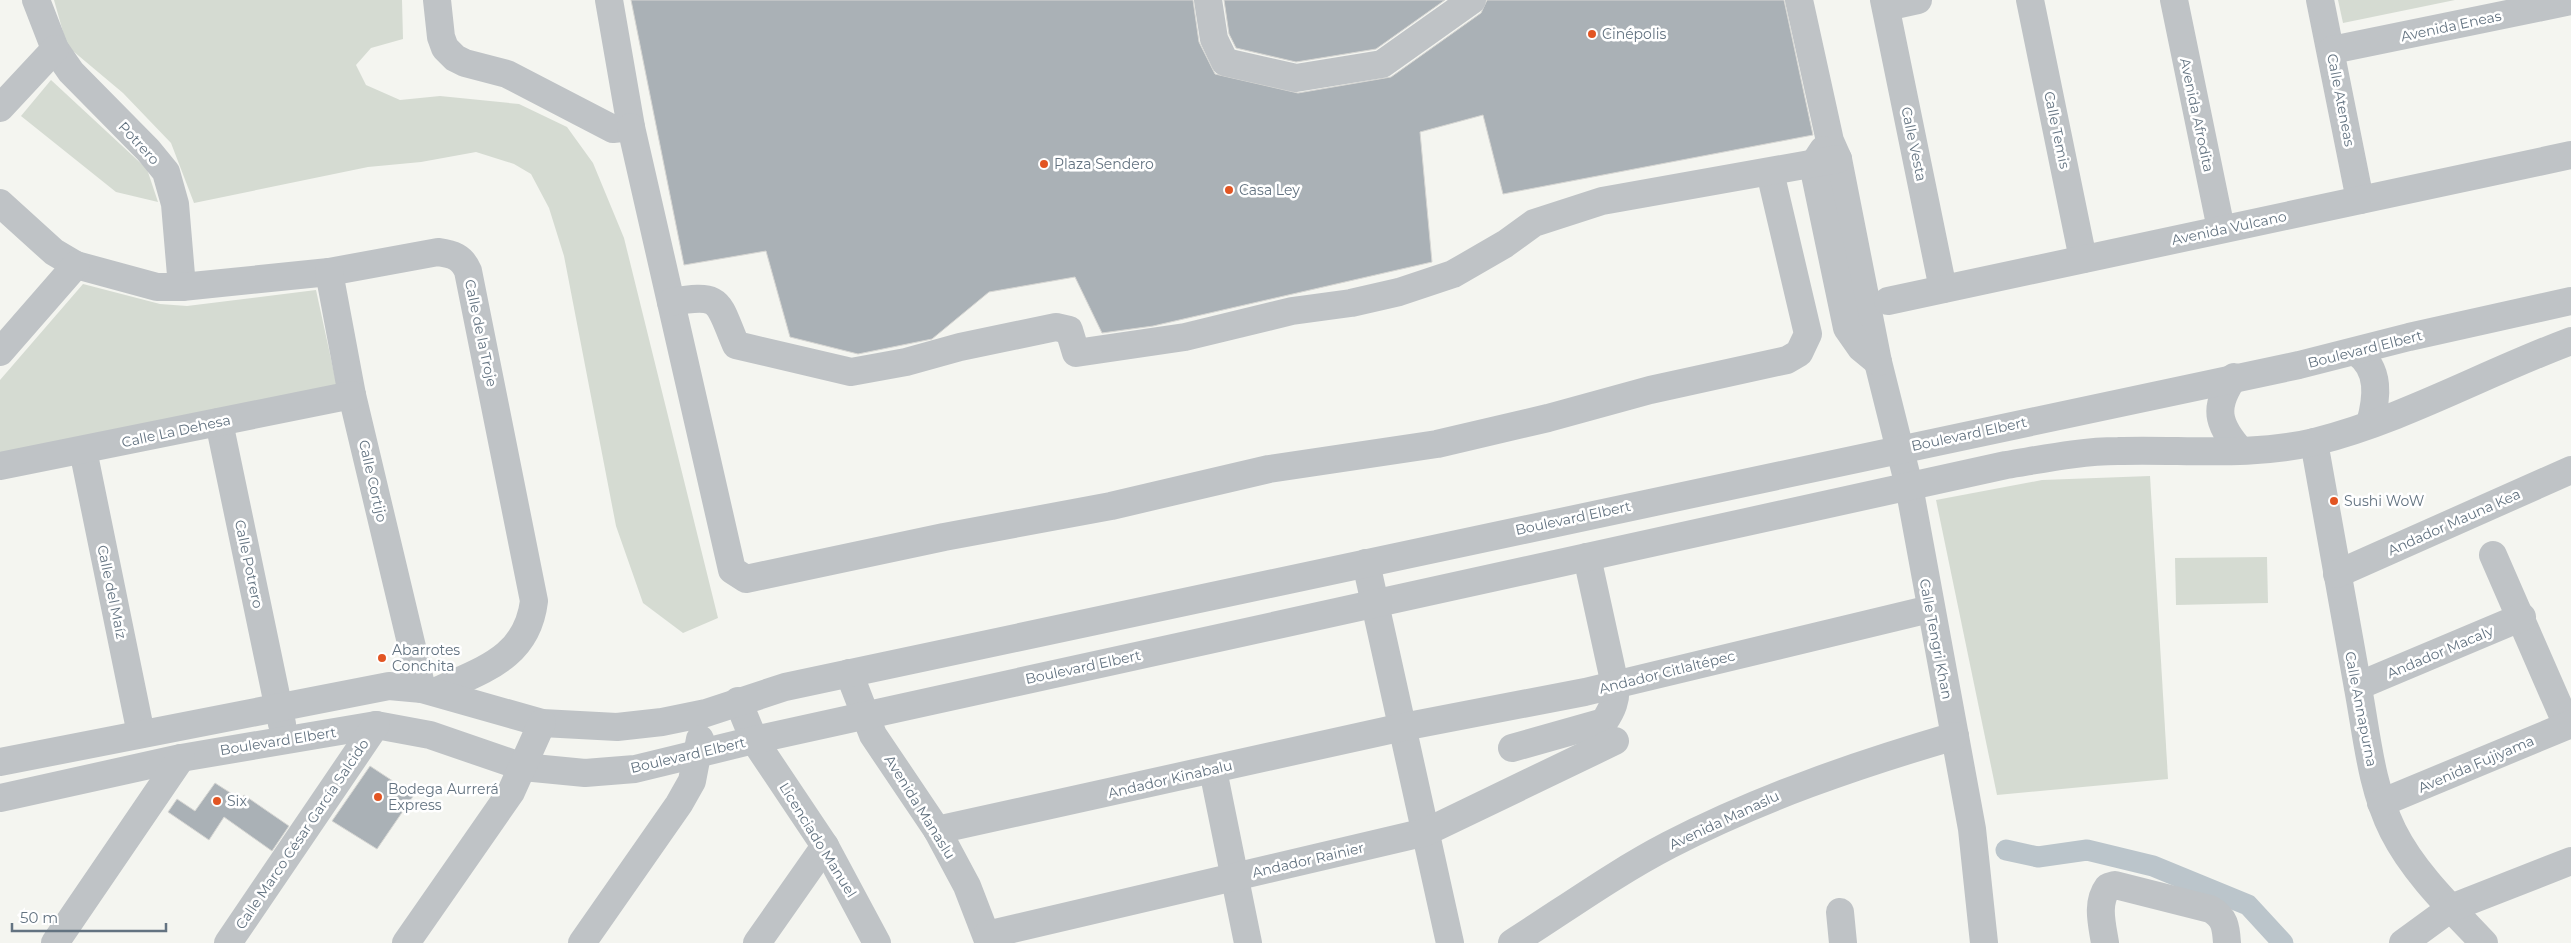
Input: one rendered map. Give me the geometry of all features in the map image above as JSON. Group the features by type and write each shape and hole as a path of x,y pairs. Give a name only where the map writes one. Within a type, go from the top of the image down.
{"street":[{"name":"Potrero","path":"36,0 55,49 83,85 148,150 166,172 175,204 182,287"},
{"path":"437,0 441,36 445,48 455,58 507,74 573,107 601,125 613,129 631,127"},
{"path":"608,0 631,127 732,570 746,580 944,537 1111,506 1269,468 1437,444 1548,418 1650,390 1787,360 1799,353 1808,334 1770,172"},
{"path":"1208,0 1214,39 1225,62 1296,78 1382,64 1472,0"},
{"path":"671,302 710,299 718,304 736,345 850,372 906,362 960,347 1056,327 1069,330 1076,353 1086,352 1185,337 1292,311 1351,303 1399,292 1453,274 1505,244 1534,223 1602,200 1770,172 1827,155 1799,0"},
{"path":"1885,3 1918,0"},
{"name":"Calle Temis","path":"2030,0 2083,259"},
{"name":"Avenida Afrodita","path":"2174,0 2221,229"},
{"name":"Calle Ateneas","path":"2320,0 2332,50 2360,200"},
{"name":"Avenida Eneas","path":"2332,50 2571,1"},
{"name":"Calle Vesta","path":"1885,3 1943,289"},
{"path":"0,108 55,49"},
{"name":"Calle Tengri Khan","path":"1827,155 1847,328 1861,348 1878,362 1909,486 1930,609 1972,829 1984,943"},
{"name":"Avenida Vulcano","path":"1888,300 2571,155"},
{"name":"Calle de la Troje","path":"0,203 54,252 76,265 156,286 182,287 329,272 438,252 464,261 468,271 534,601 532,618 527,631 507,656 428,691"},
{"path":"0,352 76,265"},
{"name":"Calle Cortijo","path":"329,272 352,395 428,691"},
{"name":"Boulevard Elbert","path":"0,762 389,686 428,691 542,723 618,726 662,722 706,713 785,687 2356,352 2409,337 2571,301"},
{"name":"Boulevard Elbert","path":"0,798 181,758 376,725 430,736 523,767 610,772 697,755 754,740 2006,465 2069,455 2116,451 2240,450 2314,442 2370,424 2571,341"},
{"path":"2356,352 2367,362 2375,382 2374,409 2370,424"},
{"path":"2234,378 2222,397 2220,418 2224,428 2240,450"},
{"name":"Calle La Dehesa","path":"0,466 352,395"},
{"name":"Calle Potrero","path":"219,422 285,740"},
{"name":"Calle Annapurna","path":"2314,442 2372,764 2381,803 2394,832 2406,852 2451,908 2484,943"},
{"name":"Calle del Maíz","path":"83,450 142,734"},
{"name":"Andador Mauna Kea","path":"2337,574 2571,470"},
{"path":"2493,554 2569,725"},
{"path":"1512,748 1604,722 1616,695 1616,685 1587,557"},
{"path":"1366,563 1450,943"},
{"name":"Andador Citlaltépec","path":"1402,727 1616,685 1930,609"},
{"name":"Andador Macaly","path":"2358,686 2522,617"},
{"name":"Avenida Manaslu","path":"849,673 873,735 937,830 967,886 988,939"},
{"name":"Licenciado Manuel","path":"738,701 754,740 825,846 877,943"},
{"path":"582,943 679,804 692,781 706,713"},
{"path":"406,943 510,792 542,723"},
{"name":"Calle Marco César García Salcido","path":"228,943 376,725"},
{"name":"Avenida Fujiyama","path":"2381,803 2569,725"},
{"name":"Andador Kinabalu","path":"937,830 1402,727"},
{"name":"Avenida Manaslu","path":"1512,943 1660,850 1710,826 1816,780 1868,761 1955,736"},
{"name":"Andador Rainier","path":"988,939 1235,877 1426,832 1615,741"},
{"path":"55,943 181,758"},
{"path":"1213,770 1248,943"},
{"path":"758,943 825,846"},
{"path":"2403,943 2451,908 2571,862"},
{"path":"2105,943 2100,904 2102,895 2108,887 2115,885 2202,906 2222,918 2226,924 2227,943"},
{"path":"1840,912 1843,943"}],"shaded area":[{"path":"54,0 402,0 403,39 371,48 356,65 366,85 400,100 440,96 519,104 567,127 593,163 624,238 718,618 683,633 643,603 616,526 564,256 549,208 531,174 514,164 476,152 421,162 368,167 194,203 171,143 123,93 67,46"},
{"path":"2338,0 2455,0 2343,23"},
{"path":"51,80 147,169 158,202 116,192 21,116"},
{"path":"83,284 160,304 187,306 316,290 338,391 0,462 0,380"},
{"path":"2150,476 2168,779 1997,795 1936,500 2042,480"},
{"path":"2267,557 2268,603 2176,605 2175,558"}],"building":[{"name":"Plaza Sendero","path":"631,0 1193,0 1199,42 1215,74 1298,93 1391,77 1481,13 1487,0 1784,0 1813,135 1503,194 1483,115 1420,132 1432,262 1153,326 1102,333 1075,277 989,292 932,339 858,354 790,337 766,251 684,265"},
{"path":"1224,0 1445,0 1376,49 1296,62 1236,48 1229,34"},
{"path":"370,766 414,795 377,849 332,821"},
{"path":"215,783 240,799 244,795 289,826 272,851 224,817 209,840 168,812 177,799 195,811"}],"waterway":[{"path":"2006,850 2038,857 2087,850 2153,866 2248,905 2283,943"}],"place":[{"name":"Cinépolis","path":"1592,34"},
{"name":"Plaza Sendero","path":"1044,164"},
{"name":"Casa Ley","path":"1229,190"},
{"name":"Sushi WoW","path":"2334,501"},
{"name":"Abarrotes Conchita","path":"382,658"},
{"name":"Bodega Aurrerá Express","path":"378,797"},
{"name":"Six","path":"217,801"}]}
